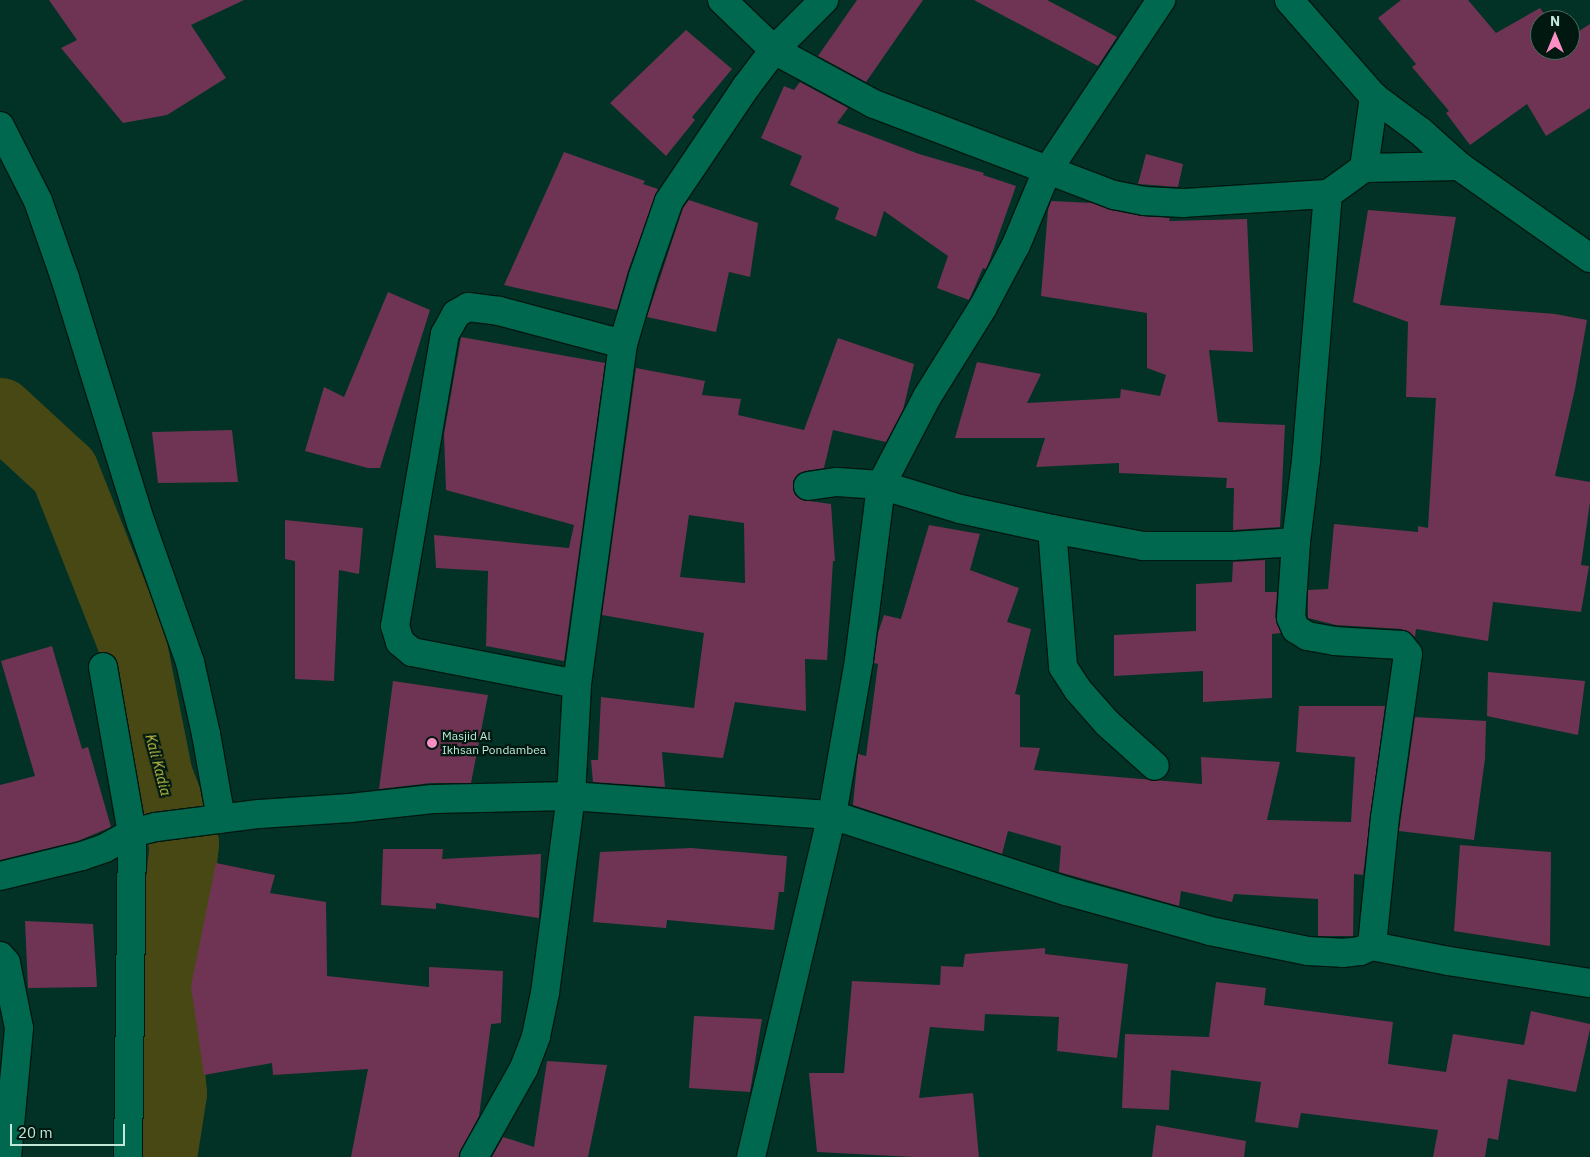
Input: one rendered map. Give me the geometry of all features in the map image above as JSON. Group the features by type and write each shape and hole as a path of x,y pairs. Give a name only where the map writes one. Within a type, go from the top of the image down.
{"street":[{"path":"722,0 774,50 874,104 1047,171 1114,195 1144,202 1184,203 1328,194 1364,168 1459,166"},
{"path":"474,1157 524,1068 536,1036 544,993 571,796 577,684 623,344 643,276 669,201 746,87 774,50 824,0"},
{"path":"751,1157 832,815 858,660 881,485 927,397 983,307 1016,245 1047,171 1160,0"},
{"path":"1289,0 1374,98 1420,131 1459,166 1590,258"},
{"path":"1364,168 1374,98"},
{"path":"0,126 38,201 141,523 190,662 206,734 214,820"},
{"path":"1328,194 1306,461 1296,542 1290,618 1296,629 1307,636 1401,645 1408,654 1385,817 1372,946"},
{"path":"577,684 412,652 400,642 395,626 444,334 456,314 468,307 499,311 623,344"},
{"path":"808,486 837,482 881,485 960,509 1052,530 1143,546 1234,546 1296,542"},
{"path":"1052,530 1063,667 1078,690 1107,723 1155,766"},
{"path":"103,667 144,830 128,1157"},
{"path":"0,876 82,856 105,848 144,830 214,820 433,799 571,796 832,815 1066,891 1210,931 1308,951 1342,953 1360,951 1372,946 1449,962 1590,983"},
{"path":"0,956 6,963 19,1028 7,1157"}],"building":[{"path":"49,0 244,0 191,25 226,78 167,115 123,123 61,48 77,40"},
{"path":"857,0 923,0 866,82 818,56"},
{"path":"974,0 1047,0 1117,37 1098,66"},
{"path":"1401,0 1468,0 1496,33 1530,14 1530,60 1580,60 1580,30 1590,24 1590,108 1546,136 1527,104 1470,145 1446,113 1449,111 1412,67 1416,64 1378,18"},
{"path":"686,30 732,69 692,117 695,120 666,156 610,103"},
{"path":"800,82 848,108 837,123 919,154 984,173 983,175 1016,186 989,262 986,269 983,268 969,300 937,288 948,256 884,211 876,237 835,219 839,208 790,185 802,156 761,138 784,86 794,90"},
{"path":"564,152 645,181 643,184 658,189 628,271 617,310 504,285"},
{"path":"1146,154 1183,164 1178,187 1138,184"},
{"path":"689,200 758,223 750,277 729,272 716,332 647,317 683,208"},
{"path":"1051,201 1092,203 1111,210 1141,216 1170,218 1169,221 1247,219 1253,352 1209,350 1218,422 1285,425 1280,527 1233,530 1234,488 1226,488 1227,478 1119,473 1119,463 1036,467 1045,438 955,438 977,362 1041,374 1027,403 1120,398 1121,389 1160,396 1166,375 1147,368 1147,313 1041,296 1048,210"},
{"path":"1368,210 1456,217 1440,305 1555,314 1587,320 1575,389 1555,476 1590,482 1590,502 1581,565 1589,566 1581,612 1493,602 1488,641 1416,629 1415,637 1402,629 1336,625 1308,618 1308,590 1328,589 1334,524 1418,532 1418,526 1428,528 1436,398 1406,397 1408,322 1353,302"},
{"path":"388,292 430,310 380,468 368,468 305,451 324,387 344,397"},
{"path":"461,337 605,363 564,661 486,646 488,571 436,568 434,535 569,548 574,525 446,490 444,434"},
{"path":"838,338 914,364 903,410 886,442 833,430 824,468 805,471 798,474 793,481 795,495 802,500 831,504 835,561 833,561 827,660 805,659 806,711 735,702 723,758 662,752 665,787 593,782 591,760 598,760 601,697 694,708 704,633 602,615 636,368 705,381 702,395 741,399 738,415 804,430","holes":["689,515 744,523 745,583 680,577"]},
{"path":"232,430 238,482 158,483 152,432"},
{"path":"285,520 363,528 359,574 339,570 334,681 295,679 295,561 285,559"},
{"path":"929,525 980,534 970,570 1019,588 1007,622 1031,629 1015,694 1020,695 1020,747 1040,748 1034,770 1202,784 1201,757 1280,762 1267,820 1351,822 1355,757 1296,752 1299,706 1385,706 1363,875 1354,874 1353,936 1318,936 1318,899 1234,894 1232,902 1181,891 1179,906 1059,872 1061,846 1008,831 1002,854 853,805 858,754 866,756 878,664 874,663 878,633 884,615 901,619"},
{"path":"1265,560 1265,592 1277,592 1275,617 1281,633 1272,634 1272,698 1203,702 1203,671 1114,676 1114,635 1196,631 1196,584 1232,582 1233,562"},
{"path":"52,646 82,749 88,747 111,827 78,841 0,860 0,785 35,776 1,661"},
{"path":"1488,672 1585,681 1578,735 1487,716"},
{"name":"Masjid Al Ikhsan Pondambea","path":"393,681 488,695 471,783 431,783 379,789"},
{"path":"1415,717 1486,721 1485,759 1474,840 1399,831"},
{"path":"1460,845 1551,852 1550,946 1454,931"},
{"path":"691,848 787,856 784,892 779,892 774,930 667,920 666,928 593,922 600,852"},
{"path":"383,849 443,849 442,859 541,854 539,918 436,903 436,909 381,905"},
{"path":"216,863 275,875 270,893 326,902 327,976 429,987 429,967 503,971 501,1023 491,1024 479,1116 458,1157 351,1157 368,1069 273,1075 272,1063 204,1075 191,986"},
{"path":"25,921 93,924 97,987 28,988"},
{"path":"1045,948 1045,954 1128,964 1117,1058 1057,1051 1059,1017 985,1014 984,1031 930,1027 919,1098 973,1093 979,1157 914,1157 817,1152 809,1073 844,1073 852,981 940,985 941,966 963,967 965,954"},
{"path":"1216,982 1266,988 1264,1005 1393,1022 1388,1064 1446,1072 1453,1034 1524,1045 1531,1011 1590,1024 1590,1029 1576,1092 1508,1079 1498,1140 1488,1138 1485,1157 1433,1157 1438,1130 1301,1113 1298,1128 1255,1122 1261,1082 1171,1070 1169,1110 1122,1108 1125,1034 1209,1037"},
{"path":"694,1016 762,1019 750,1092 689,1088"},
{"path":"547,1061 607,1065 588,1157 492,1157 503,1137 534,1147"},
{"path":"1156,1125 1246,1141 1244,1157 1152,1157"}],"waterway":[{"name":"Kali Kadia","path":"0,412 64,471 131,640 158,776 184,843 165,1018 172,1093 162,1157"}],"place":[{"name":"Masjid Al Ikhsan Pondambea","path":"432,743"}]}
